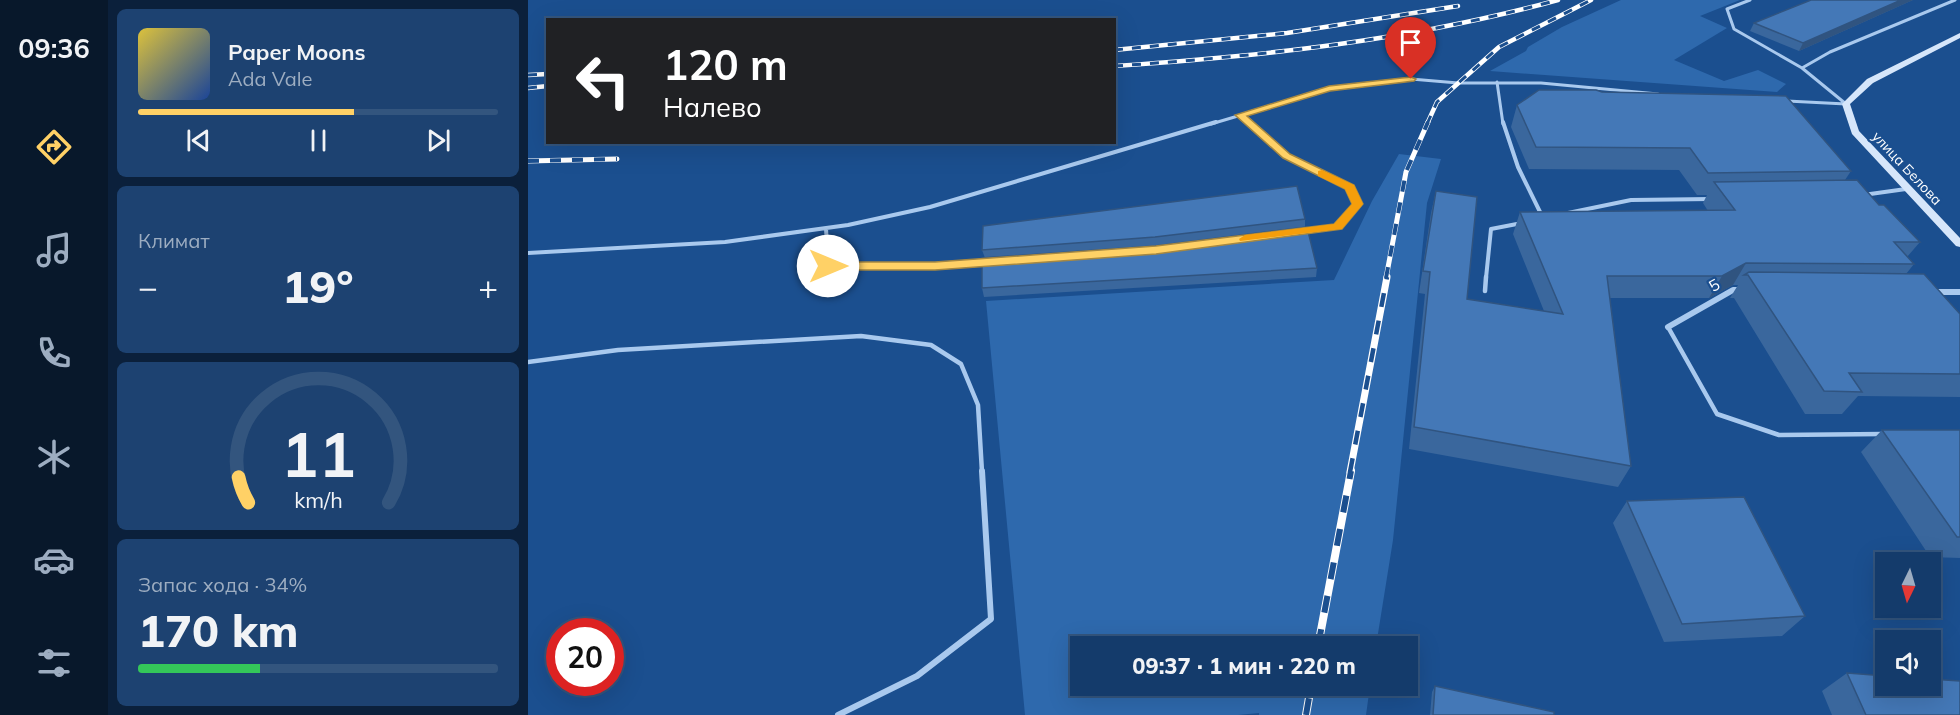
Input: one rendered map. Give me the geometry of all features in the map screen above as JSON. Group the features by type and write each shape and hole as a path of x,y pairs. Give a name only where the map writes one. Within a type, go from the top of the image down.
{"main road":[{"path":"1846,104 1870,81 1960,35"},
{"name":"улица Белова","path":"1846,104 1855,132 1960,244"}],"street":[{"name":"5","path":"1668,327 1733,290 1745,290"},
{"path":"1924,291 1960,292"}],"lane":[{"path":"1750,0 1727,9 1734,28 1802,68 1846,104"},
{"path":"1802,68 1830,52 1955,0"},
{"path":"528,253 725,242 826,228 930,207 1329,88 1411,79 1458,83 1541,83 1659,94"},
{"path":"1485,291 1491,229 1543,218 1507,144 1497,82"},
{"path":"1778,101 1846,104"},
{"path":"1240,115 1287,156 1350,188 1358,204 1338,227 1293,233"},
{"path":"1851,196 1906,189"},
{"path":"1565,213 1631,200 1713,199"},
{"path":"826,228 828,266 935,266 993,262"},
{"path":"1668,327 1717,414 1779,435 1892,434"},
{"path":"528,362 618,350 861,336 931,345 961,364 978,405 991,619 916,676 838,715"}],"shaded area":[{"path":"1621,0 1740,0 1700,16 1727,28 1674,60 1724,81 1758,70 1786,84 1777,92 1490,71 1562,27"},
{"path":"1399,154 1441,159 1427,203 1393,540 1378,636 1070,636 1070,696 1369,696 1366,715 1259,715 1259,713 1238,715 1025,715 986,301 1334,280 1372,201"}],"building":[{"path":"1811,0 1901,0 1803,43 1754,23"},
{"path":"1539,90 1786,96 1851,171 1708,173 1690,148 1536,147 1517,105"},
{"path":"1857,180 1879,205 1884,205 1920,242 1894,242 1914,264 1746,263 1722,276 1607,276 1631,466 1414,427 1430,272 1423,271 1436,191 1477,197 1467,299 1563,314 1520,212 1735,210 1714,182"},
{"path":"1297,186 1305,219 1155,237 982,250 983,226"},
{"path":"1307,227 1317,268 982,288 982,258 1155,246"},
{"path":"1749,272 1924,274 1960,314 1960,374 1849,373 1862,392 1824,391 1748,275 1744,275"},
{"path":"1882,430 1960,430 1960,537 1957,537"},
{"path":"1744,497 1805,616 1682,624 1627,501"},
{"path":"1847,673 1875,675 1875,696 1941,696 1941,680 1960,681 1960,715 1866,715"},
{"path":"1435,686 1554,712 1554,715 1433,715"}],"railway":[{"path":"1116,66 1227,57 1393,36 1448,26 1558,0"},
{"path":"1427,124 1437,102 1499,47 1591,0"},
{"path":"1116,50 1287,33 1458,6"},
{"path":"528,75 546,74"},
{"path":"528,88 546,86"},
{"path":"1386,278 1406,172 1428,122"},
{"path":"528,161 617,159"},
{"path":"1350,472 1387,277"},
{"path":"1320,636 1351,471"},
{"path":"1306,715 1309,696"}],"slow traffic":[{"path":"1245,239 1338,227 1358,204 1350,188 1322,174"}],"route":[{"path":"828,266 935,266 1156,250 1338,227 1358,204 1350,188 1287,156 1240,115 1329,88 1411,79"}]}
